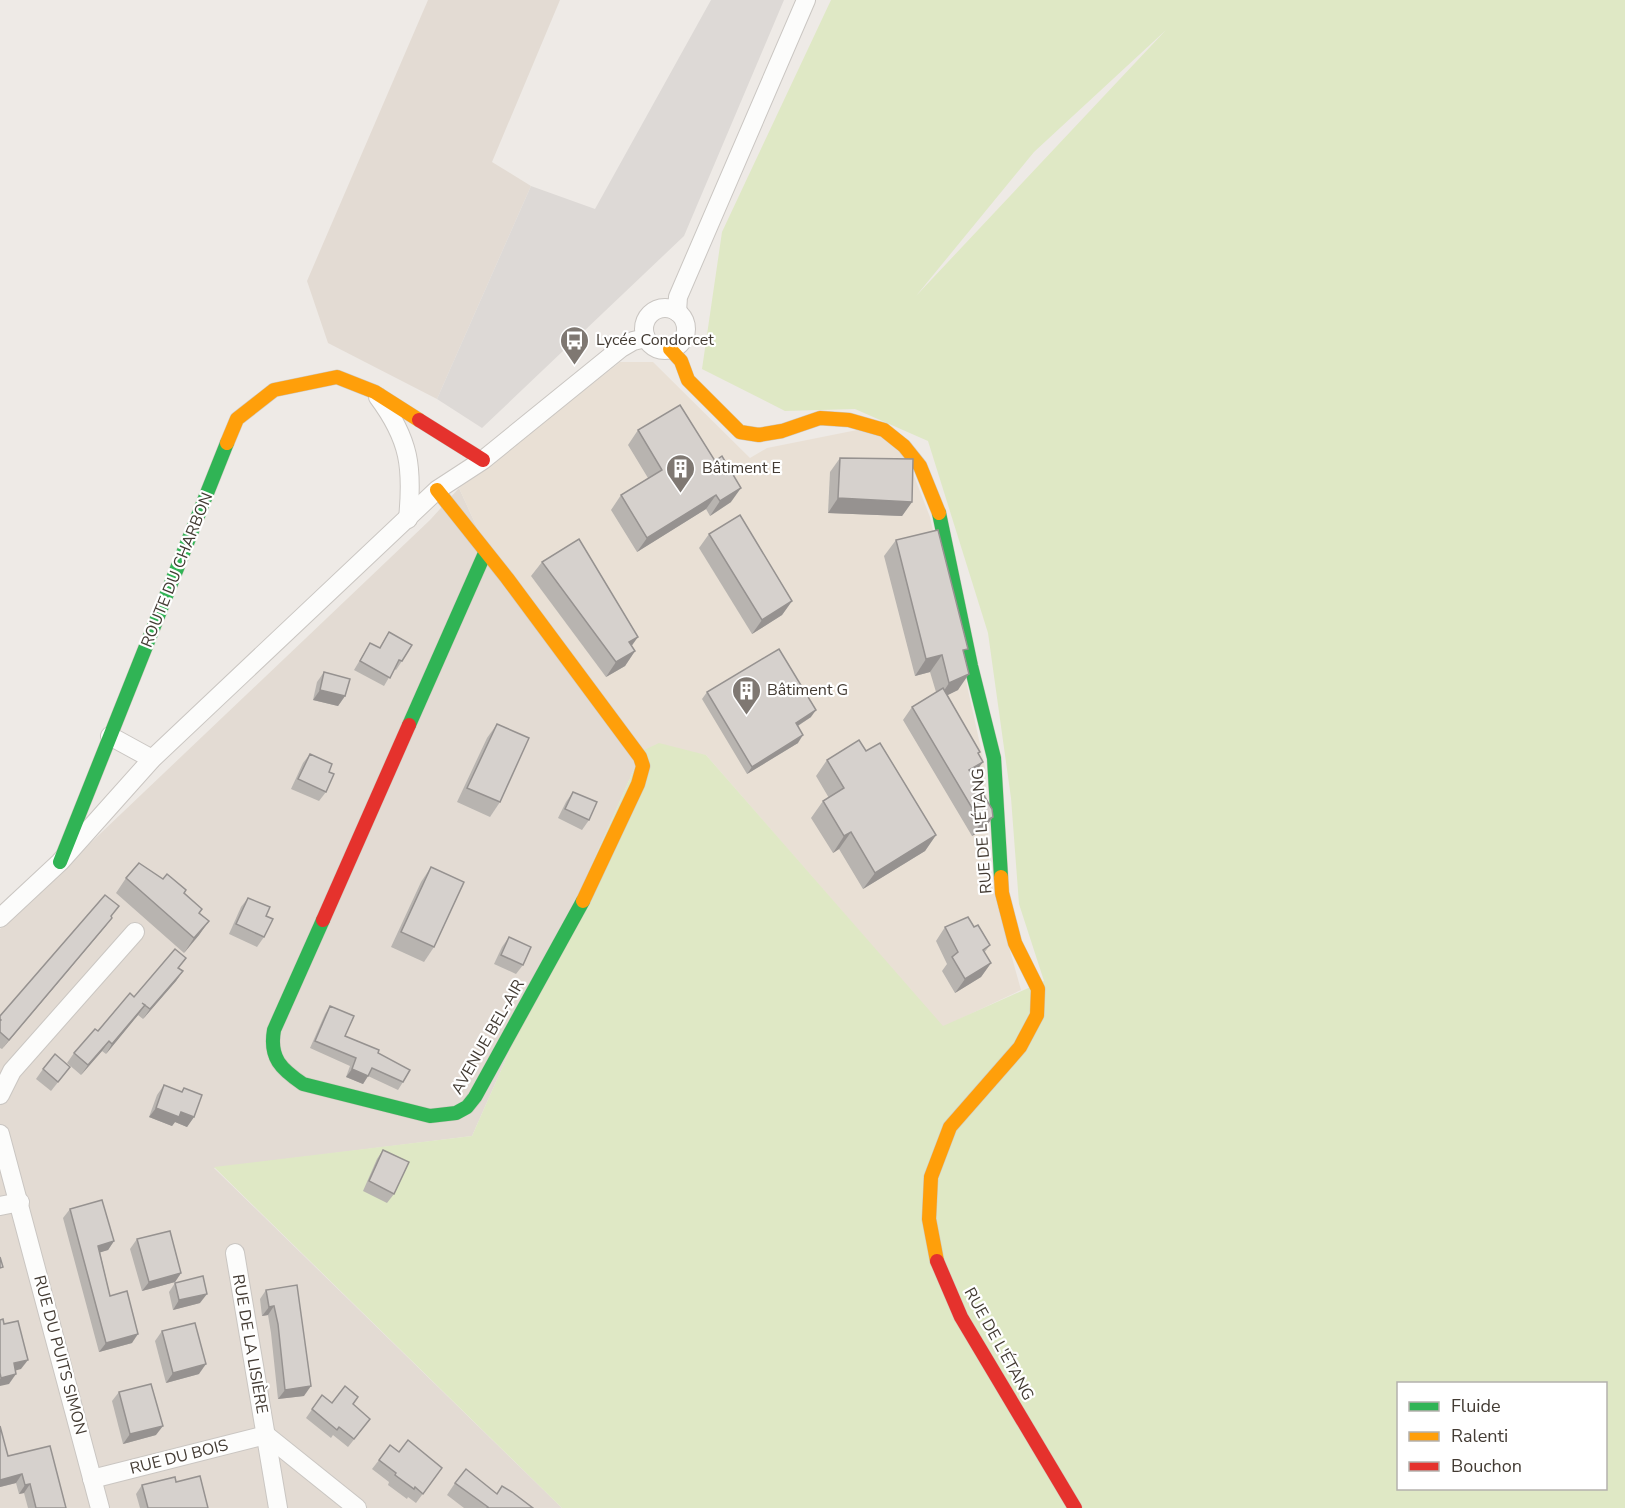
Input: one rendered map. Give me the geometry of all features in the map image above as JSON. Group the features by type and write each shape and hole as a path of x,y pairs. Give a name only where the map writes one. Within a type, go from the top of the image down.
{"street":[{"path":"677,312 678,297 806,0"},
{"path":"664,308 677,312 683,318 685,333 682,340 670,349 660,349 646,338 644,325 652,313 664,308"},
{"name":"ROUTE DU CHARBON","path":"0,918 60,862 152,759 437,490 483,460 621,348 633,341 646,338"},
{"name":"RUE DE L'ÉTANG","path":"670,349 681,361 688,380 740,432 759,435 782,431 820,418 849,420 884,430 904,446 920,466 938,508 971,666 994,758 1002,893 1015,943 1038,989 1037,1015 1020,1047 950,1127 931,1177 928,1219 936,1257 961,1317 1075,1508"},
{"name":"ROUTE DU CHARBON","path":"60,862 237,419 274,390 338,377 375,392 483,460"},
{"path":"375,392 405,440 411,484 408,519"},
{"name":"AVENUE BEL-AIR","path":"437,490 507,578 640,757 643,766 638,784 604,852 577,915 475,1097 467,1107 456,1113 430,1116 303,1084 285,1072 271,1048 274,1030 485,553"},
{"path":"110,736 152,759"},
{"path":"0,1095 12,1071 135,932"},
{"name":"RUE DU PUITS SIMON","path":"0,1134 100,1508"},
{"path":"0,1206 20,1202"},
{"name":"RUE DE LA LISIÈRE","path":"235,1253 278,1508"},
{"name":"RUE DU BOIS","path":"93,1479 266,1435"},
{"name":"RUE DE LA LISIÈRE","path":"266,1435 357,1508"}],"shaded area":[{"path":"428,0 560,0 492,162 531,186 437,399 328,343 307,281"},
{"path":"711,0 784,0 684,236 482,428 437,399 531,186 595,209"},
{"path":"620,362 653,362 750,458 767,448 857,430 884,438 907,458 930,517 985,767 990,879 1021,990 943,1027 706,755 642,751 480,534 459,488"},
{"path":"459,488 480,534 642,751 472,1136 214,1168 562,1508 0,1508 0,929 430,520"}],"green space":[{"path":"831,0 1625,0 1625,1508 562,1508 214,1167 472,1136 642,751 659,743 706,755 943,1026 1044,981 1019,904 1011,798 988,633 928,441 855,409 785,411 702,369 722,232","holes":["1166,30 916,296 1034,152"]}],"building":[{"name":"Bâtiment E","path":"680,405 715,461 722,456 741,488 720,501 716,495 647,538 621,495 662,470 638,430"},
{"path":"840,458 913,459 912,502 838,498"},
{"path":"740,515 792,601 762,620 709,534"},
{"path":"938,530 968,649 963,650 969,674 949,683 942,655 926,659 896,540"},
{"path":"579,539 638,637 629,642 635,651 616,662 542,562"},
{"path":"389,632 412,645 402,661 399,660 390,678 360,661 370,643 380,648"},
{"name":"Bâtiment G","path":"779,649 816,710 796,723 803,735 752,767 707,692"},
{"path":"324,672 350,679 345,696 320,690"},
{"path":"943,688 980,752 978,753 983,762 969,770 992,809 993,817 981,823 912,707"},
{"path":"497,724 529,738 500,802 467,788"},
{"path":"859,740 866,751 880,743 936,835 875,873 851,832 844,836 823,801 844,788 827,760"},
{"path":"310,754 332,764 329,772 334,774 326,792 298,779"},
{"path":"573,792 597,802 589,820 565,809"},
{"path":"139,863 163,879 167,874 186,890 184,893 202,909 199,913 209,921 194,938 126,878"},
{"path":"431,867 464,882 434,947 401,932"},
{"path":"105,895 119,906 111,916 112,918 9,1040 0,1032 0,1016"},
{"path":"248,898 270,907 266,916 273,919 264,937 236,924"},
{"path":"968,917 974,927 978,925 990,945 983,950 991,963 965,979 952,957 958,952 945,927"},
{"path":"509,937 531,947 523,965 501,955"},
{"path":"175,949 186,958 178,968 183,971 150,1009 145,1005 112,1044 109,1041 88,1065 74,1053 95,1029 98,1031 130,993 134,997"},
{"path":"330,1006 354,1016 345,1036 379,1050 378,1053 410,1070 403,1082 372,1068 368,1076 352,1069 356,1058 315,1041"},
{"path":"55,1054 70,1067 58,1082 43,1069"},
{"path":"164,1085 182,1092 184,1088 202,1095 194,1117 181,1112 179,1117 156,1108"},
{"path":"383,1150 409,1162 394,1194 369,1181"},
{"path":"102,1200 114,1241 98,1246 110,1296 127,1291 138,1334 106,1343 70,1209"},
{"path":"170,1231 181,1273 149,1282 137,1239"},
{"path":"203,1276 207,1294 179,1300 175,1283"},
{"path":"297,1285 311,1386 285,1390 278,1324 274,1306 269,1307 266,1290"},
{"path":"3,1319 4,1324 18,1321 28,1360 14,1363 16,1374 1,1378 0,1320"},
{"path":"195,1323 206,1364 173,1373 162,1331"},
{"path":"151,1384 163,1426 130,1434 119,1392"},
{"path":"345,1386 358,1397 353,1404 370,1419 354,1439 339,1427 337,1430 312,1409 322,1395 332,1403"},
{"path":"0,1426 8,1456 50,1446 66,1508 36,1508 30,1484 25,1485 22,1474 0,1480"},
{"path":"408,1440 442,1468 423,1494 395,1475 396,1473 379,1460 390,1445 399,1452"},
{"path":"466,1469 497,1494 502,1486 533,1508 487,1508 455,1483"},
{"path":"200,1476 208,1508 148,1508 142,1485 175,1477 176,1482"}],"traffic: fast":[{"path":"60,862 227,443"},
{"path":"939,513 971,666 994,758 1001,877"},
{"path":"409,725 485,553"},
{"path":"323,920 274,1030 273,1048 278,1062 303,1084 430,1116 456,1113 467,1107 475,1097 583,901"}],"traffic: slow":[{"path":"670,349 681,361 688,380 740,432 759,435 782,431 820,418 849,420 884,430 904,446 920,466 939,513"},
{"path":"227,443 237,419 274,390 337,377 375,392 419,420"},
{"path":"437,490 507,578 640,757 643,766 638,784 583,901"},
{"path":"937,1261 929,1219 931,1177 950,1127 1020,1047 1037,1015 1038,989 1015,943 1002,893 1001,877"}],"traffic: jam":[{"path":"419,420 483,460"},
{"path":"323,920 409,725"},
{"path":"937,1261 961,1317 1075,1508"}],"place":[{"name":"Lycée Condorcet","path":"575,366"},
{"name":"Bâtiment E","path":"681,494"},
{"name":"Bâtiment G","path":"746,716"}]}
